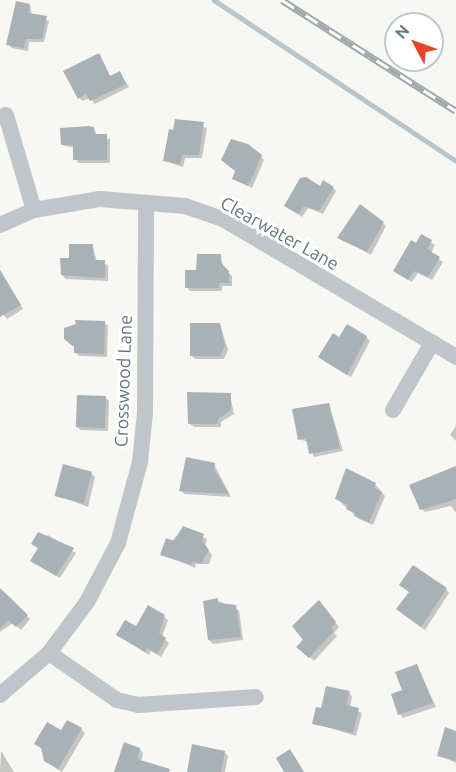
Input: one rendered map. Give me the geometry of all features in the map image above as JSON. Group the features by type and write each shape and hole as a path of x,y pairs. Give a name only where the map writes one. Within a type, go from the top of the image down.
{"street":[{"path":"6,115 34,210"},
{"name":"Clearwater Lane","path":"0,225 34,210 100,199 185,206 223,219 456,357"},
{"name":"Crosswood Lane","path":"0,694 49,652 104,573 118,543 140,462 146,413 146,203"},
{"path":"393,410 432,343"},
{"path":"49,652 92,685 128,703 256,697"}],"building":[{"path":"16,1 30,4 29,13 47,16 42,39 26,39 24,48 6,45"},
{"path":"99,53 110,76 120,71 126,84 90,101 86,94 78,99 63,71"},
{"path":"175,119 204,122 199,155 182,155 180,164 163,161 169,129 173,130"},
{"path":"94,127 95,134 107,134 107,160 73,160 73,145 61,145 60,128"},
{"path":"231,139 248,144 262,155 248,186 232,179 235,171 221,160"},
{"path":"306,177 320,186 323,180 334,187 319,211 304,206 298,214 284,206 300,178"},
{"path":"360,204 384,222 367,252 337,238"},
{"path":"421,234 432,240 427,249 440,257 428,277 414,271 408,280 393,271 411,240 416,243"},
{"path":"69,244 93,244 94,260 105,260 105,278 61,275 60,258 69,258"},
{"path":"197,254 221,254 221,263 229,271 229,283 219,283 219,288 185,288 185,270 196,270"},
{"path":"0,270 21,305 0,317"},
{"path":"75,320 105,321 104,354 74,353 74,347 64,339 64,328 76,324"},
{"path":"190,323 220,323 225,346 220,356 190,356"},
{"path":"347,324 367,336 347,375 318,357 333,333 339,337"},
{"path":"187,392 231,393 231,410 218,419 218,424 188,424"},
{"path":"77,395 106,396 105,428 76,427"},
{"path":"329,403 340,448 309,454 306,438 298,440 292,409"},
{"path":"186,457 215,463 214,469 229,494 179,491"},
{"path":"63,464 92,472 83,504 54,496"},
{"path":"456,466 456,499 420,510 409,485"},
{"path":"346,468 376,483 374,488 382,492 369,522 354,516 355,513 346,509 348,505 335,499"},
{"path":"183,526 204,534 202,540 209,550 201,564 193,561 191,565 160,555 166,538 174,541"},
{"path":"38,532 74,548 56,576 30,561 38,548 31,544"},
{"path":"413,565 447,588 421,627 396,609 409,592 399,585"},
{"path":"0,588 28,615 16,627 8,620 0,629"},
{"path":"218,598 218,603 236,605 241,637 208,640 203,601"},
{"path":"319,600 336,622 331,628 334,631 309,658 296,647 303,640 292,626"},
{"path":"148,605 165,615 159,633 166,638 157,654 147,648 145,652 116,635 125,620 136,626"},
{"path":"417,664 433,703 398,715 391,694 402,690 395,672"},
{"path":"326,686 350,691 346,705 359,708 353,733 312,724 316,707 321,708"},
{"path":"67,720 82,728 58,769 44,761 41,748 34,744 47,722 61,730"},
{"path":"445,727 456,731 456,761 437,756"},
{"path":"124,742 140,748 137,759 170,769 169,772 114,772"},
{"path":"192,744 225,751 221,772 187,772"},
{"path":"290,749 304,772 284,772 276,758"}],"waterway":[{"path":"214,0 456,161"}],"railway":[{"path":"282,0 456,111"}]}
